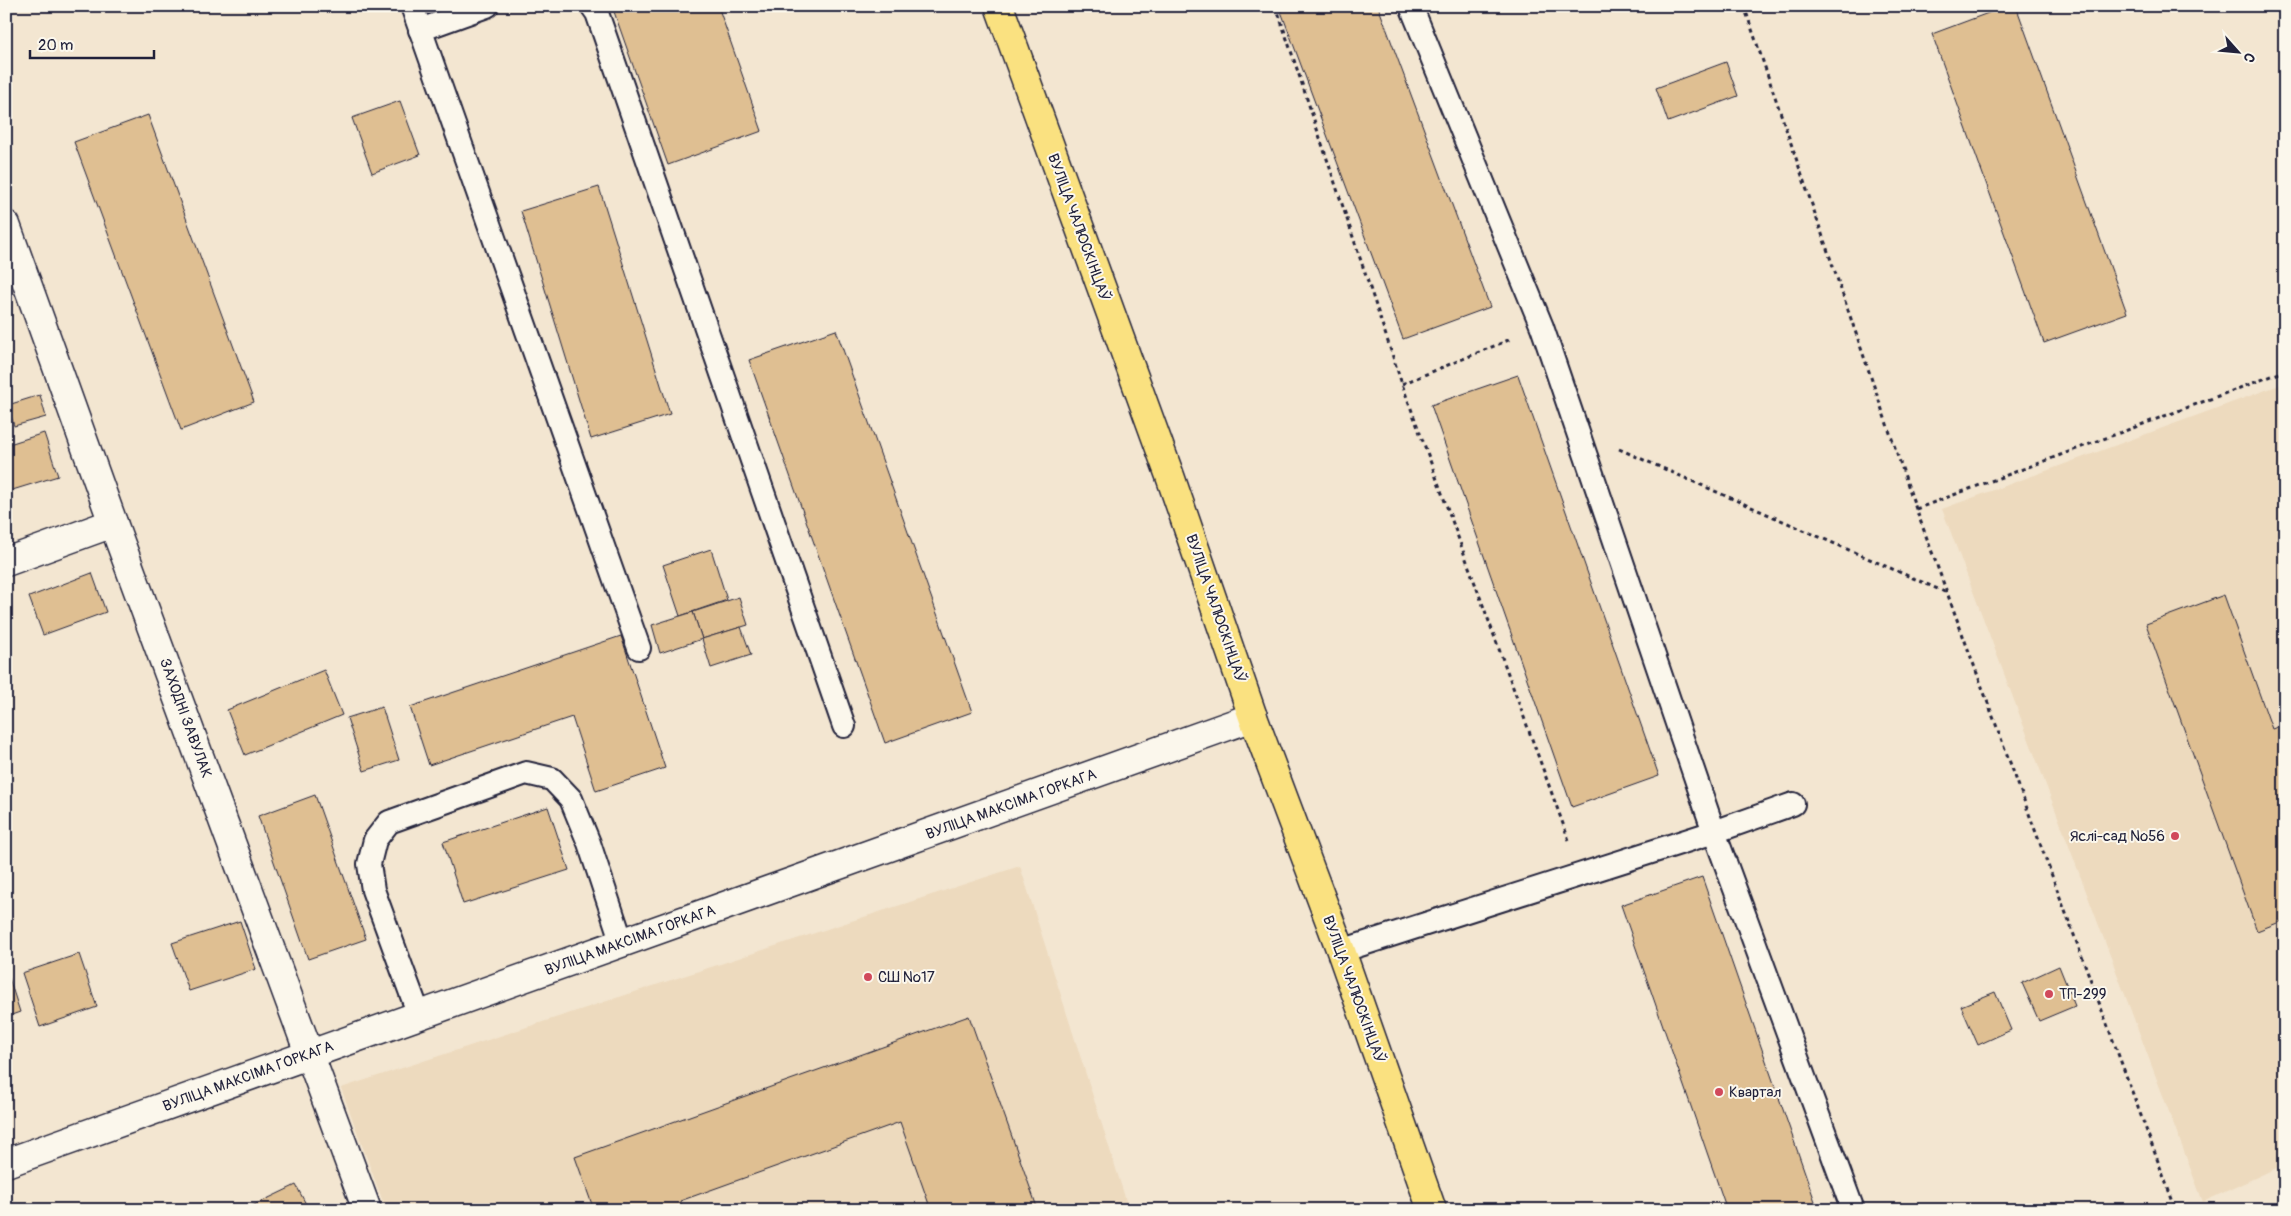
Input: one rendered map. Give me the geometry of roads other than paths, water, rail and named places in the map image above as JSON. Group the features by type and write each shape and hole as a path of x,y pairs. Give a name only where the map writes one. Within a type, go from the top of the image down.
{"main road":[{"name":"ВУЛІЦА ЧАЛЮСКІНЦАЎ","path":"999,6 1170,476 1253,717 1341,951 1432,1210"}],"street":[{"name":"ЗАХОДНІ ЗАВУЛАК","path":"6,225 113,523 311,1054 367,1210"},
{"path":"6,562 113,523"},
{"name":"ВУЛІЦА МАКСІМА ГОРКАГА","path":"6,1163 1253,717"}],"lane":[{"path":"412,6 639,648"},
{"path":"420,30 486,6"},
{"path":"592,6 597,13 844,726"},
{"path":"1411,6 1542,327 1714,832 1853,1210"},
{"path":"419,1015 373,890 368,864 375,840 389,822 526,773 552,779 571,800 590,843 622,943"},
{"path":"1341,951 1714,832 1793,804"}],"place":[{"name":"Яслі-сад №56","path":"2175,836"},
{"name":"СШ №17","path":"868,977"},
{"name":"ТП-299","path":"2049,994"},
{"name":"Квартал","path":"1719,1092"}]}
